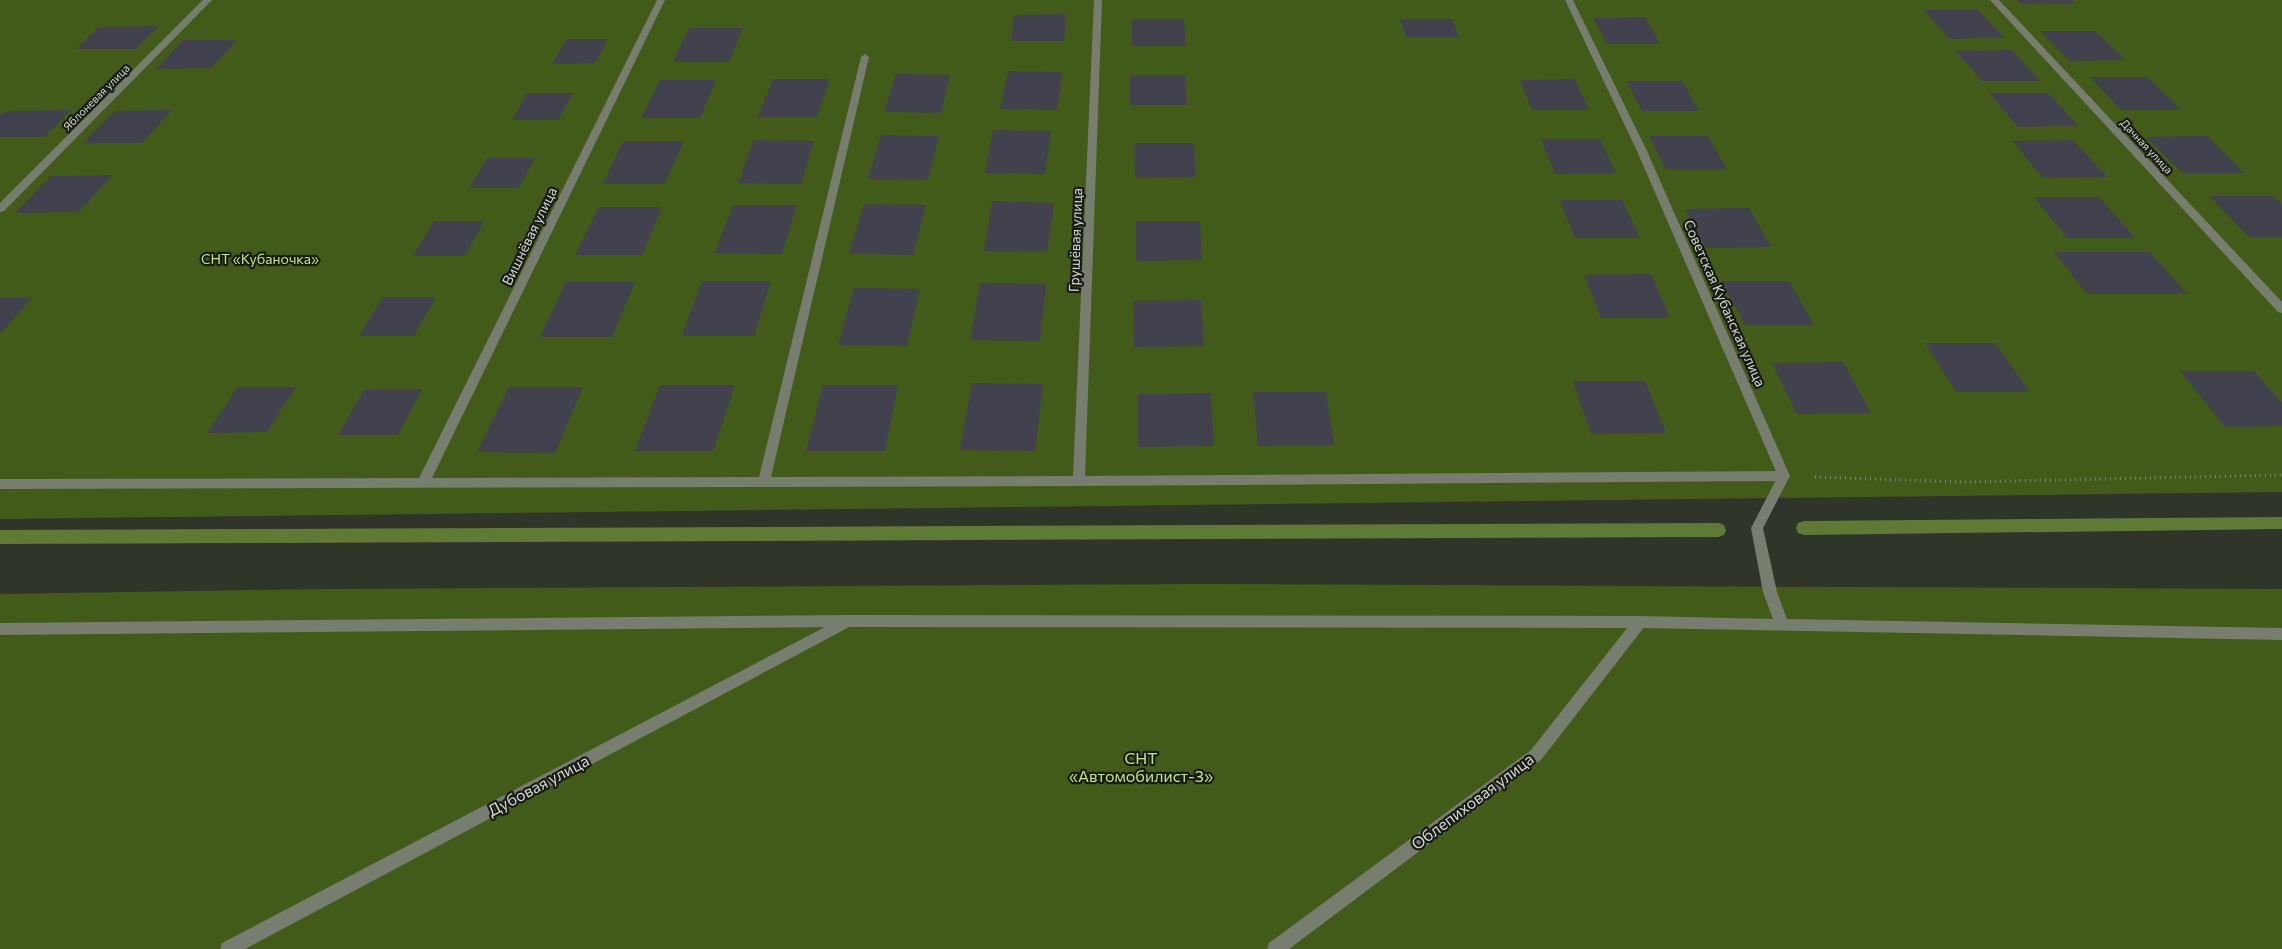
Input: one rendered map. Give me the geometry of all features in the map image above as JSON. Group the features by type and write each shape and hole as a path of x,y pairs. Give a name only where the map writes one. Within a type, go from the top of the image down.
{"street":[{"name":"Яблоневая улица","path":"0,209 208,0"},
{"name":"Вишнёвая улица","path":"423,483 661,0"},
{"name":"Грушёвая улица","path":"1079,481 1098,0"},
{"name":"Советская Кубанская улица","path":"1569,0 1642,151 1784,476"},
{"name":"Дачная улица","path":"1994,0 2282,309"},
{"path":"764,482 866,57"},
{"path":"0,484 1079,481 1784,476 1758,528 1770,592 1782,624"},
{"path":"0,628 848,621 1640,622 2282,634"},
{"name":"Дубовая улица","path":"228,949 848,621"},
{"name":"Облепиховая улица","path":"1275,949 1536,754 1640,622"}],"path":[{"path":"1784,476 1966,482 2282,475"}],"green space":[{"name":"СНТ «Кубаночка»","path":"0,0 2282,0 2282,492 0,519"},
{"name":"СНТ «Автомобилист-3»","path":"1202,584 2282,589 2282,949 0,949 0,594 327,589"}],"building":[{"path":"2018,0 2072,0 2075,3 2021,4"},
{"path":"1924,10 1978,10 2004,38 1949,39"},
{"path":"1066,14 1064,41 1011,41 1014,15"},
{"path":"1645,17 1660,44 1607,44 1593,18"},
{"path":"1132,19 1184,19 1186,46 1132,46"},
{"path":"1400,19 1452,19 1459,37 1406,37"},
{"path":"159,26 136,49 76,49 99,27"},
{"path":"689,28 743,28 729,62 673,62"},
{"path":"2040,31 2095,31 2126,60 2069,61"},
{"path":"566,39 608,39 595,63 552,64"},
{"path":"183,40 237,40 211,68 156,69"},
{"path":"2012,50 2040,81 1982,81 1955,51"},
{"path":"1008,71 1062,72 1057,110 1000,109"},
{"path":"896,74 950,75 941,113 884,112"},
{"path":"1130,75 1185,75 1187,105 1130,105"},
{"path":"2090,77 2147,77 2181,110 2121,110"},
{"path":"773,79 830,79 817,117 758,117"},
{"path":"1575,79 1589,110 1532,110 1520,80"},
{"path":"660,80 716,80 700,118 641,118"},
{"path":"1626,81 1682,81 1699,111 1642,111"},
{"path":"527,93 573,93 558,120 512,120"},
{"path":"1989,93 2048,93 2079,126 2018,127"},
{"path":"71,110 44,137 0,137 0,116 6,111"},
{"path":"172,110 142,143 83,143 115,111"},
{"path":"993,130 1051,131 1045,174 985,173"},
{"path":"881,135 939,136 928,180 868,179"},
{"path":"1649,136 1708,136 1727,170 1666,170"},
{"path":"2207,136 2244,173 2182,173 2146,137"},
{"path":"1541,139 1600,139 1616,173 1555,174"},
{"path":"754,140 814,141 801,184 738,183"},
{"path":"2073,140 2107,177 2043,178 2012,141"},
{"path":"623,141 684,141 665,184 603,184"},
{"path":"1134,143 1194,143 1196,177 1135,178"},
{"path":"487,158 535,158 519,188 469,188"},
{"path":"113,175 79,212 15,213 51,176"},
{"path":"2209,196 2273,196 2282,205 2282,237 2249,237"},
{"path":"2034,197 2099,197 2135,238 2067,238"},
{"path":"1560,200 1622,200 1640,238 1575,238"},
{"path":"992,201 1054,203 1047,252 984,251"},
{"path":"864,204 926,205 913,255 849,254"},
{"path":"733,205 797,205 782,254 715,253"},
{"path":"599,207 662,207 642,255 575,255"},
{"path":"1749,208 1771,247 1706,248 1685,209"},
{"path":"434,221 484,221 465,256 413,256"},
{"path":"1136,221 1200,221 1202,260 1136,261"},
{"path":"2054,252 2150,252 2187,294 2087,294"},
{"path":"1651,274 1670,318 1601,318 1584,275"},
{"path":"702,281 771,281 754,336 682,336"},
{"path":"1722,281 1789,281 1814,325 1745,325"},
{"path":"566,282 635,282 612,337 540,337"},
{"path":"980,283 1046,284 1040,341 970,340"},
{"path":"854,288 920,289 907,346 838,345"},
{"path":"383,297 436,297 414,336 359,336"},
{"path":"0,298 32,298 0,334"},
{"path":"1201,300 1204,346 1134,347 1133,301"},
{"path":"1925,343 1995,343 2030,392 1956,392"},
{"path":"1843,362 1871,413 1797,414 1772,363"},
{"path":"2180,371 2254,371 2282,403 2282,426 2225,427"},
{"path":"1573,381 1645,381 1666,433 1591,434"},
{"path":"972,383 1043,384 1035,451 960,450"},
{"path":"660,385 735,385 713,451 635,451"},
{"path":"823,385 898,385 885,451 806,451"},
{"path":"238,387 296,387 267,432 207,433"},
{"path":"509,387 583,387 555,453 477,452"},
{"path":"422,389 398,435 338,435 364,390"},
{"path":"1253,392 1326,392 1334,445 1258,446"},
{"path":"1211,393 1214,446 1138,447 1138,394"}],"waterway":[{"path":"1804,528 2282,523"},
{"path":"0,537 1718,530"}]}
